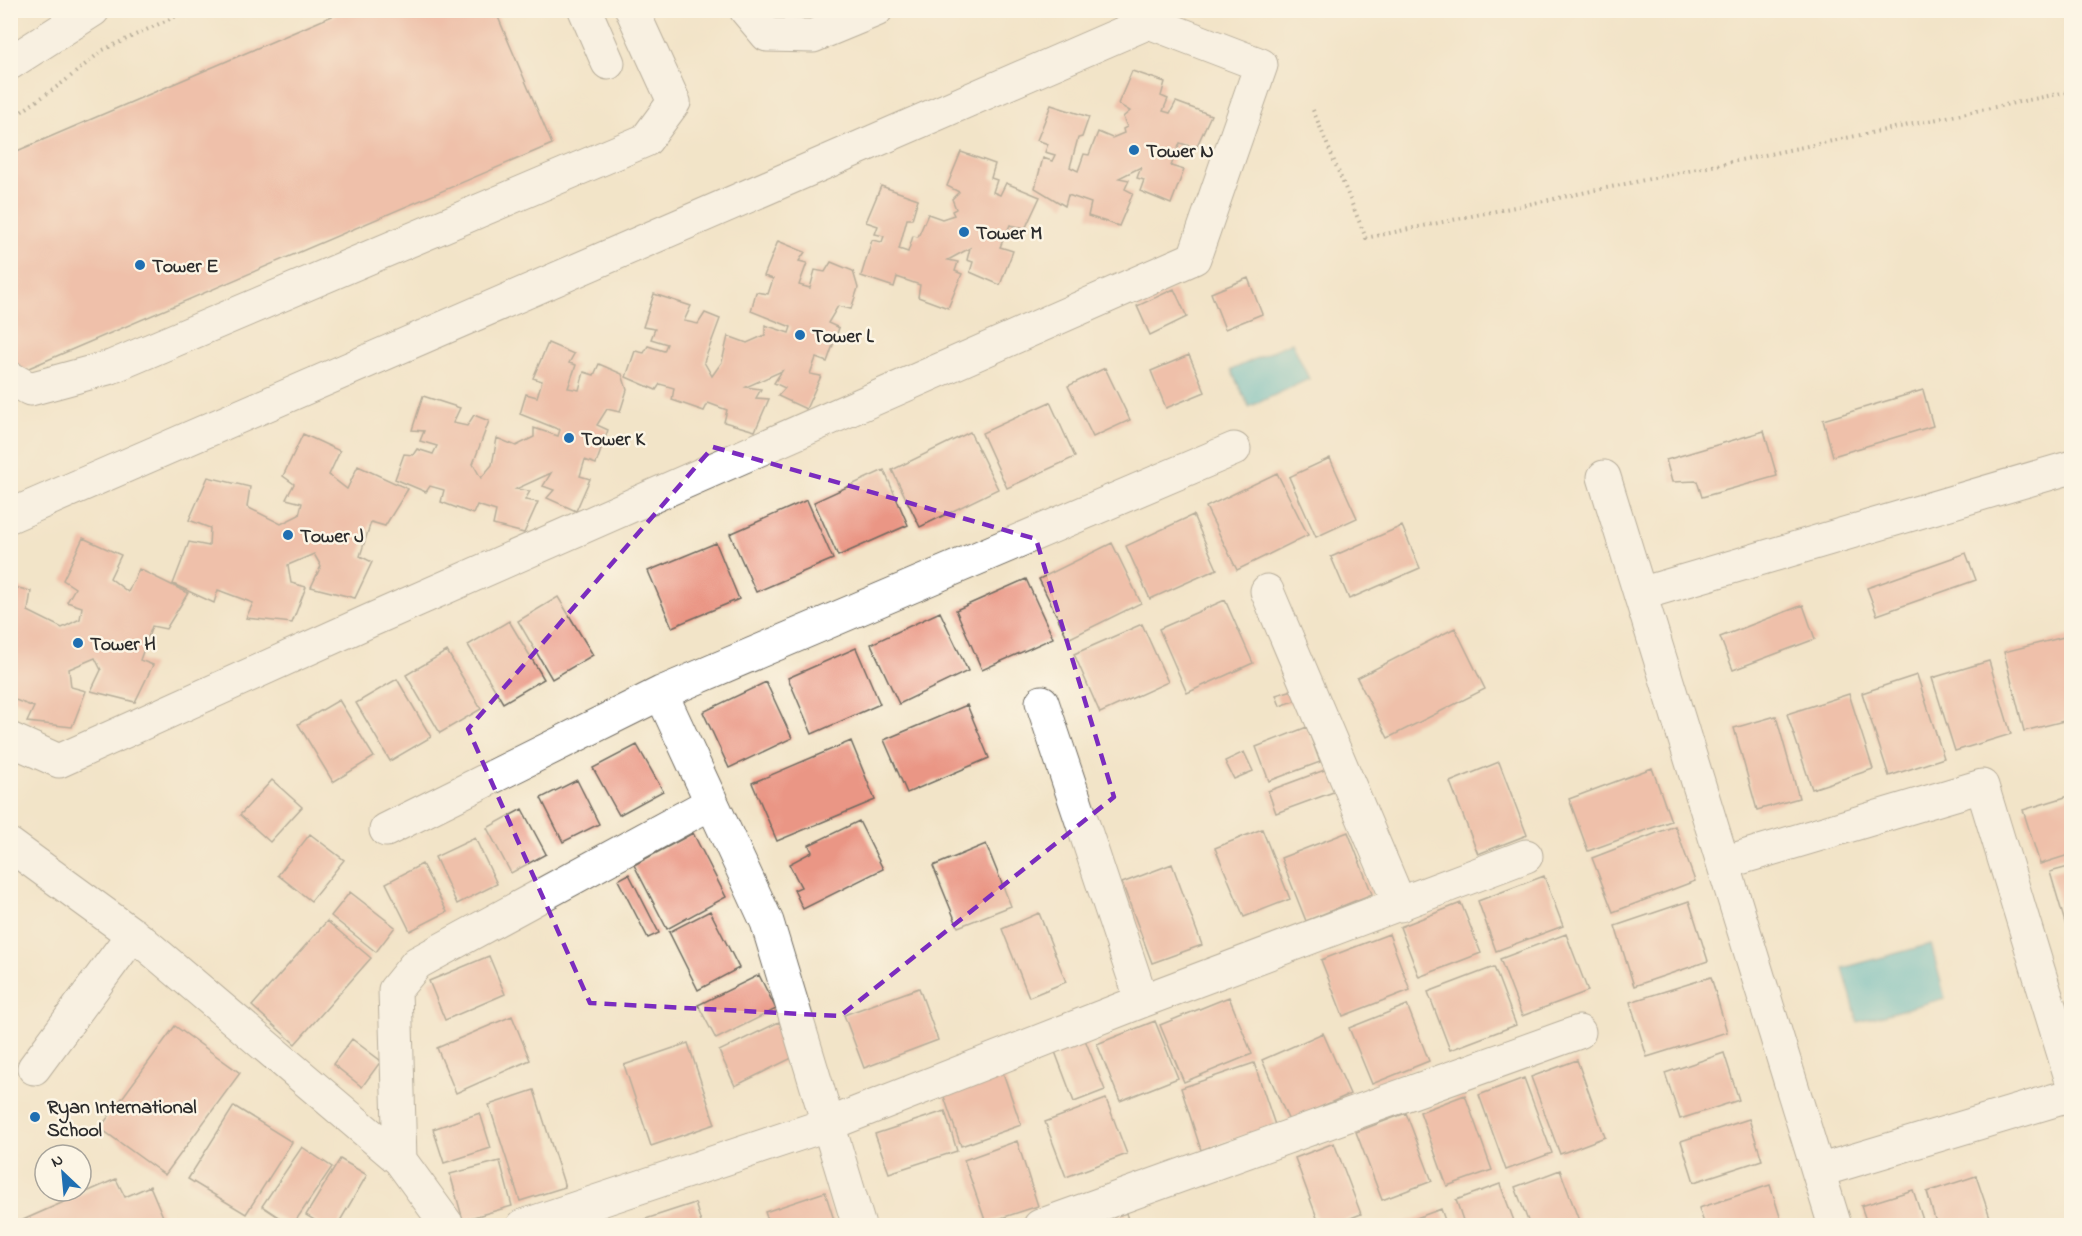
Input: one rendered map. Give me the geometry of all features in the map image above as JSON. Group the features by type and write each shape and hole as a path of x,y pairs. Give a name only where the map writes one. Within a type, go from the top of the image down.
{"street":[{"path":"10,63 93,10"},
{"path":"585,10 608,63"},
{"path":"10,378 30,389 111,366 646,140 674,102 632,10"},
{"path":"746,10 767,35 813,36 876,10"},
{"path":"10,516 1149,22 1261,65 1194,258 391,611 59,761 10,738"},
{"path":"386,830 661,693 1234,449"},
{"path":"1640,594 2072,467"},
{"path":"1604,477 1835,1226"},
{"path":"1267,591 1400,905"},
{"path":"661,693 767,922 859,1226"},
{"path":"1042,702 1142,1001"},
{"path":"1723,863 1982,786 2072,1081"},
{"path":"400,1160 395,990 417,963 711,803"},
{"path":"10,845 133,934 400,1160 448,1226"},
{"path":"523,1226 829,1124 1142,1001 1526,856"},
{"path":"34,1068 133,934"},
{"path":"1040,1226 1579,1032"},
{"path":"1818,1171 2072,1095"}],"path":[{"path":"10,113 21,112 103,50 189,10"},
{"path":"1313,110 1366,238 2072,92"}],"highlighted area":[{"path":"713,447 1036,539 1114,797 840,1016 590,1003 468,729"}],"water":[{"path":"1292,342 1309,379 1249,407 1231,370"},
{"path":"1931,944 1945,998 1858,1022 1843,968"}],"building":[{"name":"Tower E","path":"346,10 495,10 552,144 10,376 10,154"},
{"name":"Tower N","path":"1132,71 1165,82 1161,96 1168,99 1163,111 1170,113 1176,102 1211,115 1196,148 1180,143 1171,166 1184,170 1171,204 1140,191 1144,180 1137,178 1141,167 1119,178 1129,180 1125,189 1133,193 1119,226 1088,216 1091,203 1068,195 1065,206 1035,188 1043,158 1052,161 1055,155 1045,152 1048,144 1037,140 1051,105 1089,117 1082,137 1078,138 1070,167 1078,171 1084,154 1089,155 1098,132 1112,138 1124,133 1123,129 1127,127 1123,117 1130,111 1118,104"},
{"name":"Tower M","path":"961,152 995,164 991,178 997,180 993,192 1000,195 1006,183 1040,197 1025,229 1010,225 1000,247 1013,251 1000,285 970,272 973,262 967,260 970,248 948,260 958,262 955,271 962,274 948,308 918,297 920,285 897,277 894,287 861,276 872,240 882,242 884,236 875,234 878,226 866,222 881,186 918,199 912,219 907,219 899,249 908,252 913,236 918,237 928,214 942,219 954,215 952,211 956,209 952,199 959,192 947,186"},
{"name":"Tower L","path":"778,241 805,252 799,261 807,263 799,285 810,288 815,270 825,272 831,262 853,271 858,288 851,309 838,306 828,323 839,328 827,362 816,358 810,374 821,376 806,409 778,396 785,388 774,383 782,371 746,387 761,389 756,398 769,399 755,431 724,422 727,410 708,403 704,411 672,400 674,388 660,384 656,390 626,377 635,351 644,353 648,346 664,351 667,344 651,339 655,329 643,327 654,294 691,306 684,321 698,324 705,313 720,319 704,362 712,376 722,362 728,336 747,343 765,335 765,325 789,333 791,327 751,311 756,292 768,294 773,279 764,276"},
{"path":"1248,278 1262,314 1225,329 1211,293"},
{"path":"1174,289 1187,317 1150,335 1137,306"},
{"name":"Tower K","path":"548,343 574,354 569,363 576,365 568,388 579,390 584,372 594,375 599,364 622,374 627,390 620,412 607,409 597,425 608,430 596,464 585,460 580,476 590,479 576,511 547,498 554,490 543,486 551,473 516,489 530,491 525,500 538,502 524,533 493,525 496,511 477,505 473,514 441,502 444,490 430,486 426,492 395,479 404,454 413,455 417,449 433,454 437,446 420,441 424,431 412,430 423,396 460,408 453,423 467,426 474,415 489,421 473,464 481,478 492,465 497,438 516,446 534,437 534,428 558,436 560,430 520,414 526,394 537,397 542,381 533,378"},
{"path":"1189,355 1205,392 1166,408 1151,371"},
{"path":"1105,368 1130,420 1093,437 1068,386"},
{"path":"1923,390 1933,426 1833,456 1823,420"},
{"path":"1050,402 1075,457 1007,488 982,433"},
{"path":"1764,431 1777,476 1702,497 1697,481 1672,482 1666,460"},
{"path":"970,432 998,489 920,527 892,470"},
{"name":"Tower J","path":"303,434 340,451 329,475 347,489 358,466 408,489 385,526 371,522 360,556 372,562 355,598 311,587 321,566 314,554 288,565 291,583 306,587 292,623 246,618 253,603 218,590 214,603 173,584 189,542 209,546 210,528 189,520 208,477 250,487 247,507 281,524 299,515 302,503 286,499 294,484 283,476"},
{"path":"1330,458 1357,518 1316,537 1289,477"},
{"path":"884,470 908,525 838,556 814,502"},
{"path":"1277,473 1308,535 1237,570 1206,507"},
{"path":"807,500 833,559 756,592 730,534"},
{"path":"1193,515 1217,569 1150,599 1126,546"},
{"path":"1402,526 1420,568 1349,599 1331,557"},
{"name":"Tower H","path":"83,538 121,555 110,578 128,592 139,569 188,593 166,629 152,626 140,660 153,665 135,702 91,691 101,670 95,658 69,669 71,687 86,691 72,727 27,722 34,707 10,698 10,586 31,591 28,611 62,628 80,619 82,607 67,602 75,588 63,580"},
{"path":"716,543 739,599 672,627 648,571"},
{"path":"1112,543 1141,603 1068,639 1039,579"},
{"path":"1966,553 1976,580 1877,615 1867,588"},
{"path":"1026,579 1053,638 982,670 956,610"},
{"path":"558,597 593,655 552,679 518,621"},
{"path":"1225,600 1253,663 1187,693 1159,629"},
{"path":"1803,605 1815,639 1733,670 1720,637"},
{"path":"940,612 968,671 899,704 871,644"},
{"path":"509,621 544,679 503,703 468,645"},
{"path":"1142,624 1168,682 1100,713 1074,654"},
{"path":"1455,628 1485,689 1388,738 1357,678"},
{"path":"2072,635 2072,719 2024,731 2004,652"},
{"path":"856,648 880,704 812,734 788,678"},
{"path":"447,651 481,709 440,733 406,675"},
{"path":"1989,661 2011,734 1955,751 1932,678"},
{"path":"1917,675 1944,758 1889,776 1862,693"},
{"path":"397,679 431,737 390,761 356,703"},
{"path":"766,682 792,738 729,768 703,712"},
{"path":"1293,690 1297,700 1280,706 1276,695"},
{"path":"1849,694 1873,769 1812,789 1787,714"},
{"path":"339,700 374,757 333,782 298,724"},
{"path":"967,705 989,758 907,793 884,740"},
{"path":"1776,716 1799,798 1757,810 1734,728"},
{"path":"1307,727 1320,762 1269,781 1256,747"},
{"path":"851,741 875,800 777,841 752,783"},
{"path":"637,745 663,791 619,815 593,768"},
{"path":"1244,752 1253,771 1234,779 1225,761"},
{"path":"1499,762 1527,835 1478,854 1450,782"},
{"path":"1330,768 1339,790 1276,813 1268,791"},
{"path":"1652,768 1671,821 1588,851 1569,799"},
{"path":"272,780 302,807 270,842 240,815"},
{"path":"577,780 599,824 563,842 541,798"},
{"path":"2072,795 2072,854 2040,864 2023,810"},
{"path":"522,809 546,854 511,873 487,828"},
{"path":"859,821 883,869 803,909 794,890 801,887 789,864 812,852 809,845"},
{"path":"1675,826 1695,881 1613,912 1592,858"},
{"path":"1262,829 1290,899 1244,917 1215,848"},
{"path":"1348,832 1372,894 1306,921 1281,858"},
{"path":"693,833 726,897 667,929 634,865"},
{"path":"310,834 344,860 311,901 278,875"},
{"path":"475,838 497,884 457,904 435,857"},
{"path":"986,844 1011,906 958,927 933,866"},
{"path":"422,864 447,912 410,931 386,883"},
{"path":"1172,864 1202,945 1152,963 1122,883"},
{"path":"2072,866 2072,925 2066,926 2050,872"},
{"path":"629,874 659,933 648,938 618,880"},
{"path":"1544,876 1563,926 1496,951 1478,901"},
{"path":"350,892 395,927 376,952 331,916"},
{"path":"1689,901 1708,961 1634,986 1615,926"},
{"path":"1461,903 1481,953 1419,977 1400,927"},
{"path":"710,911 739,968 698,990 669,932"},
{"path":"1039,913 1066,982 1029,997 1002,929"},
{"path":"327,921 371,958 295,1044 252,1006"},
{"path":"1389,934 1410,990 1343,1016 1321,960"},
{"path":"1566,934 1588,991 1522,1016 1500,959"},
{"path":"489,956 505,994 445,1020 429,981"},
{"path":"1494,967 1516,1025 1450,1050 1428,992"},
{"path":"759,975 776,1009 716,1039 698,1005"},
{"path":"1711,977 1727,1032 1647,1057 1630,1002"},
{"path":"919,988 938,1040 864,1068 844,1015"},
{"path":"1229,997 1252,1054 1184,1082 1160,1025"},
{"path":"1407,1005 1429,1061 1372,1084 1349,1028"},
{"path":"512,1016 530,1060 456,1093 437,1048"},
{"path":"1155,1021 1178,1078 1120,1101 1097,1044"},
{"path":"779,1022 796,1056 735,1086 719,1051"},
{"path":"175,1026 240,1073 165,1175 100,1128"},
{"path":"1323,1033 1350,1094 1289,1121 1262,1060"},
{"path":"1084,1037 1105,1090 1074,1102 1054,1049"},
{"path":"352,1039 381,1061 362,1087 333,1064"},
{"path":"688,1043 715,1124 651,1146 624,1065"},
{"path":"1724,1053 1739,1100 1680,1119 1665,1073"},
{"path":"1577,1060 1605,1137 1560,1154 1531,1077"},
{"path":"1254,1063 1275,1125 1201,1150 1181,1088"},
{"path":"1001,1067 1021,1125 961,1146 941,1088"},
{"path":"1524,1078 1552,1153 1506,1170 1479,1095"},
{"path":"534,1090 565,1187 520,1201 489,1105"},
{"path":"1465,1095 1492,1170 1447,1186 1420,1112"},
{"path":"1106,1099 1127,1154 1066,1177 1045,1122"},
{"path":"234,1106 292,1142 246,1214 188,1179"},
{"path":"945,1111 957,1151 889,1173 875,1134"},
{"path":"480,1113 491,1148 444,1163 433,1129"},
{"path":"1406,1113 1432,1181 1382,1200 1356,1132"},
{"path":"1749,1119 1762,1160 1694,1182 1681,1141"},
{"path":"1017,1141 1038,1206 986,1223 964,1160"},
{"path":"1334,1143 1361,1214 1331,1226 1320,1226 1295,1158"},
{"path":"302,1147 332,1167 292,1226 262,1206"},
{"path":"340,1159 367,1175 337,1226 324,1226 306,1215"},
{"path":"500,1161 512,1206 463,1220 450,1174"},
{"path":"1560,1170 1581,1226 1530,1226 1515,1187"},
{"path":"1976,1176 1993,1226 1937,1226 1927,1192"},
{"path":"116,1179 125,1197 150,1186 167,1226 25,1226 23,1220 62,1203 93,1203 93,1189"},
{"path":"1500,1184 1516,1226 1465,1226 1456,1200"},
{"path":"1770,1185 1783,1226 1705,1226 1699,1208"},
{"path":"1913,1190 1925,1226 1868,1226 1861,1206"},
{"path":"825,1192 836,1226 770,1226 765,1212"},
{"path":"695,1203 702,1226 627,1226 627,1225"},
{"path":"1441,1209 1447,1226 1397,1226 1397,1225"},
{"path":"1126,1213 1130,1226 1090,1226 1090,1225"}],"place":[{"name":"Tower N","path":"1134,150"},
{"name":"Tower M","path":"964,232"},
{"name":"Tower E","path":"140,265"},
{"name":"Tower L","path":"800,335"},
{"name":"Tower K","path":"569,438"},
{"name":"Tower J","path":"288,535"},
{"name":"Tower H","path":"78,643"},
{"name":"Ryan International School","path":"35,1117"}]}
